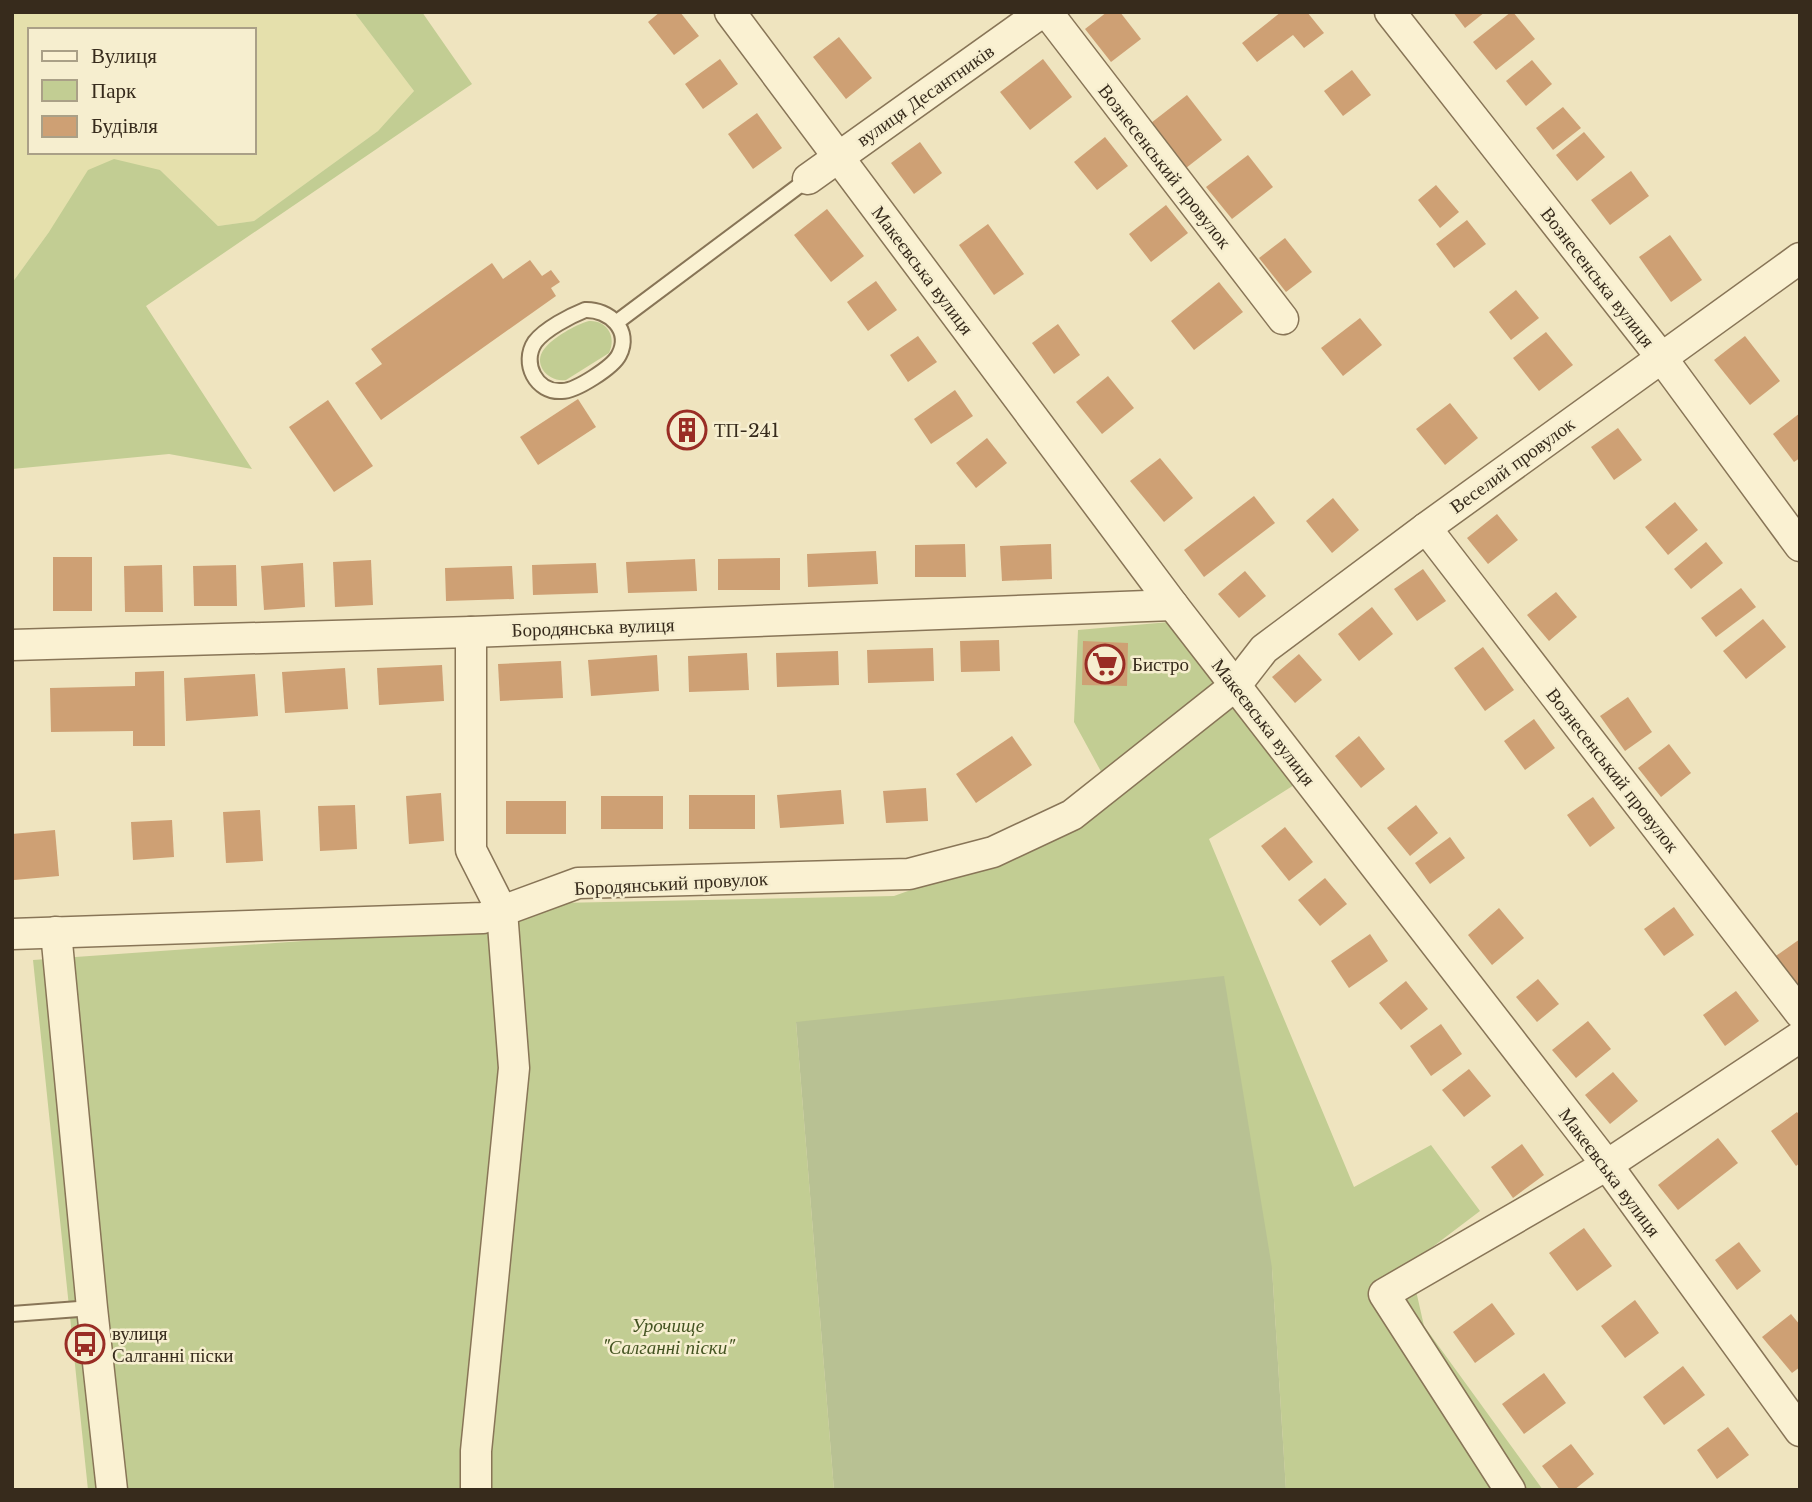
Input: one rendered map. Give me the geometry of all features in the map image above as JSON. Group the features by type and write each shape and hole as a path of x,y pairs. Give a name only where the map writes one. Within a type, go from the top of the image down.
{"street":[{"name":"Макеєвська вулиця","path":"730,12 1173,605 1607,1165 1800,1432"},
{"name":"вулиця Десантників","path":"808,179 1042,12"},
{"name":"Вознесенський провулок","path":"1047,12 1283,319"},
{"name":"Вознесенська вулиця","path":"1390,12 1661,357 1800,546"},
{"name":"Веселий провулок","path":"1236,685 1264,649 1426,528 1800,258"},
{"name":"Вознесенський провулок","path":"1426,528 1800,1013"},
{"name":"Бородянська вулиця","path":"12,645 471,632 1173,605"},
{"path":"471,632 471,850 502,911 514,1068 478,1438 476,1490"},
{"name":"Бородянський провулок","path":"12,934 483,918 578,883 909,874 993,852 1072,815 1236,685"},
{"path":"57,932 112,1490"},
{"path":"1510,1490 1384,1294 1607,1165 1800,1037"}],"lane":[{"path":"617,322 808,179"},
{"path":"585,310 603,312 617,322 623,340 622,349 612,364 573,389 564,391 544,387 534,377 529,363 531,349 545,334 585,310"},
{"path":"12,1314 92,1308"}],"shaded area":[{"path":"12,12 354,12 414,91 378,131 254,221 218,226 160,170 49,232 12,283"}],"green space":[{"path":"354,12 422,12 472,84 146,306 252,469 169,454 12,469 12,283 49,232 88,170 114,159 160,170 218,226 254,221 378,131 414,91"},
{"path":"589,321 601,323 609,331 612,341 609,353 566,380 554,379 548,375 540,360 545,348 565,332"},
{"name":"Урочище \"Салганні піски\"","path":"1181,621 1302,780 1209,839 1354,1187 1431,1145 1480,1211 1410,1264 1424,1326 1543,1490 1286,1490 1272,1268 796,1022 834,1490 88,1490 33,960 486,928 558,903 894,896 1073,832 1116,799 1074,722 1078,630"},
{"path":"1224,976 1272,1268 1286,1490 834,1490 796,1022"}],"building":[{"path":"660,12 680,12 699,36 674,55 648,22"},
{"path":"1107,12 1120,12 1141,39 1111,62 1085,29"},
{"path":"1281,12 1307,12 1324,33 1304,48 1293,35 1257,62 1242,43"},
{"path":"1453,12 1485,12 1465,28"},
{"path":"1511,12 1535,39 1496,70 1473,42"},
{"path":"839,37 872,78 846,99 813,57"},
{"path":"720,59 738,84 703,109 685,84"},
{"path":"1043,59 1072,97 1030,130 1000,92"},
{"path":"1532,60 1552,84 1526,106 1506,81"},
{"path":"1352,70 1371,95 1343,116 1324,91"},
{"path":"1187,95 1222,140 1186,168 1151,123"},
{"path":"1563,107 1581,128 1553,150 1536,128"},
{"path":"757,113 782,148 753,169 728,134"},
{"path":"1584,132 1605,157 1577,181 1556,155"},
{"path":"1105,137 1128,166 1097,190 1074,162"},
{"path":"920,142 942,173 914,194 891,163"},
{"path":"1248,155 1273,187 1232,219 1206,187"},
{"path":"1631,171 1649,196 1610,225 1591,200"},
{"path":"1436,185 1459,212 1440,228 1418,200"},
{"path":"1166,205 1188,233 1151,262 1129,234"},
{"path":"827,209 864,256 831,282 794,235"},
{"path":"1467,220 1486,244 1454,268 1436,244"},
{"path":"988,224 1024,274 994,295 959,245"},
{"path":"1670,235 1702,280 1671,302 1639,257"},
{"path":"1285,238 1312,272 1286,292 1259,258"},
{"path":"530,260 542,276 551,270 560,282 551,288 556,296 381,420 355,383 382,364 371,349 492,263 503,279"},
{"path":"876,281 897,310 868,331 847,302"},
{"path":"1219,282 1243,312 1194,350 1171,321"},
{"path":"1516,290 1539,318 1511,340 1489,312"},
{"path":"1360,318 1382,345 1343,376 1321,348"},
{"path":"1058,324 1080,355 1054,374 1032,343"},
{"path":"1546,332 1573,365 1539,391 1513,358"},
{"path":"918,336 937,362 908,382 890,355"},
{"path":"1745,336 1780,381 1750,405 1714,360"},
{"path":"1108,376 1134,408 1102,434 1076,402"},
{"path":"955,390 973,416 931,444 914,419"},
{"path":"578,399 596,427 538,465 520,437"},
{"path":"328,400 373,466 334,492 289,427"},
{"path":"1450,403 1478,438 1445,465 1416,429"},
{"path":"1800,413 1800,458 1794,462 1773,434"},
{"name":"ТП-241","path":"686,415 701,434 688,445 673,426"},
{"path":"1618,428 1642,460 1614,480 1591,447"},
{"path":"987,438 1007,463 976,488 956,463"},
{"path":"1160,458 1193,498 1164,522 1130,481"},
{"path":"1254,496 1275,523 1204,577 1184,550"},
{"path":"1333,498 1359,530 1332,553 1306,521"},
{"path":"1675,502 1698,530 1668,555 1645,527"},
{"path":"1497,514 1518,540 1488,564 1467,538"},
{"path":"1706,542 1723,563 1691,589 1674,569"},
{"path":"965,544 966,577 915,577 915,545"},
{"path":"1051,544 1052,579 1002,581 1000,546"},
{"path":"876,551 878,584 808,587 807,554"},
{"path":"53,557 92,557 92,611 53,611"},
{"path":"780,558 780,590 718,590 718,559"},
{"path":"695,559 697,591 628,593 626,562"},
{"path":"371,560 373,605 335,607 333,562"},
{"path":"303,563 305,607 264,610 261,566"},
{"path":"596,563 598,593 533,595 532,565"},
{"path":"162,565 163,612 125,612 124,566"},
{"path":"236,565 237,606 194,606 193,566"},
{"path":"512,566 514,599 446,601 445,568"},
{"path":"1423,569 1446,601 1417,621 1394,589"},
{"path":"1245,571 1266,596 1239,618 1218,594"},
{"path":"1741,588 1756,607 1716,637 1701,618"},
{"path":"1556,592 1577,617 1549,641 1527,615"},
{"path":"1372,607 1393,634 1359,661 1338,634"},
{"path":"1763,619 1786,647 1746,679 1723,651"},
{"path":"999,640 1000,671 961,672 960,641"},
{"name":"Бистро","path":"1083,641 1128,643 1127,686 1082,685"},
{"path":"1483,647 1514,690 1485,711 1454,668"},
{"path":"933,648 934,681 868,683 867,650"},
{"path":"838,651 839,685 777,687 776,653"},
{"path":"747,653 749,690 689,692 688,656"},
{"path":"1299,654 1322,680 1295,703 1272,677"},
{"path":"657,655 659,691 591,696 588,660"},
{"path":"561,661 563,698 500,701 498,664"},
{"path":"442,665 444,701 379,705 377,668"},
{"path":"345,668 348,709 285,713 282,672"},
{"path":"164,671 165,746 133,746 133,731 51,732 50,688 135,686 135,672"},
{"path":"255,674 258,716 186,721 184,678"},
{"path":"1628,697 1652,732 1625,751 1600,716"},
{"path":"1534,719 1555,748 1525,770 1504,741"},
{"path":"1012,736 1032,765 976,803 956,774"},
{"path":"1359,736 1385,769 1361,788 1335,756"},
{"path":"1669,744 1691,773 1661,797 1638,768"},
{"path":"926,788 928,821 886,823 883,791"},
{"path":"841,790 844,824 780,828 777,795"},
{"path":"441,793 444,841 409,844 406,796"},
{"path":"689,795 755,795 755,829 689,829"},
{"path":"601,796 663,796 663,829 601,829"},
{"path":"1593,797 1615,828 1590,847 1567,815"},
{"path":"506,801 566,801 566,834 506,834"},
{"path":"355,805 357,849 320,851 318,806"},
{"path":"1416,805 1438,833 1410,856 1387,828"},
{"path":"260,810 263,861 226,863 223,812"},
{"path":"172,820 174,857 133,860 131,822"},
{"path":"1285,827 1313,862 1289,881 1261,846"},
{"path":"55,830 59,876 14,880 12,834"},
{"path":"1450,837 1465,858 1430,884 1415,863"},
{"path":"1325,878 1347,904 1320,926 1298,900"},
{"path":"1674,907 1694,935 1664,956 1644,929"},
{"path":"1499,908 1524,938 1492,965 1468,935"},
{"path":"1370,934 1388,961 1349,988 1331,961"},
{"path":"1800,939 1800,991 1770,960"},
{"path":"1538,979 1559,1004 1537,1022 1516,997"},
{"path":"1406,981 1428,1009 1401,1030 1379,1003"},
{"path":"1736,991 1759,1021 1725,1046 1703,1015"},
{"path":"1588,1021 1611,1049 1576,1078 1552,1050"},
{"path":"1441,1024 1462,1054 1431,1076 1410,1046"},
{"path":"1469,1069 1491,1096 1464,1117 1442,1090"},
{"path":"1613,1072 1638,1101 1610,1124 1585,1095"},
{"path":"1797,1112 1800,1116 1800,1163 1796,1166 1771,1131"},
{"path":"1718,1138 1738,1163 1678,1210 1658,1185"},
{"path":"1522,1144 1544,1175 1513,1198 1491,1167"},
{"path":"1584,1228 1612,1266 1577,1291 1549,1253"},
{"path":"1739,1242 1761,1271 1737,1290 1715,1260"},
{"path":"1635,1300 1659,1333 1625,1358 1601,1326"},
{"path":"1492,1303 1515,1334 1475,1363 1453,1332"},
{"path":"1791,1314 1800,1325 1800,1367 1792,1373 1762,1337"},
{"path":"1683,1366 1705,1395 1664,1425 1643,1397"},
{"path":"1544,1373 1566,1403 1524,1434 1502,1404"},
{"path":"1728,1427 1749,1455 1717,1479 1697,1450"},
{"path":"1571,1444 1594,1474 1574,1490 1560,1490 1542,1466"}],"place":[{"name":"ТП-241","path":"687,430"},
{"name":"Бистро","path":"1105,664"},
{"name":"вулиця Салганні піски","path":"85,1344"}]}
